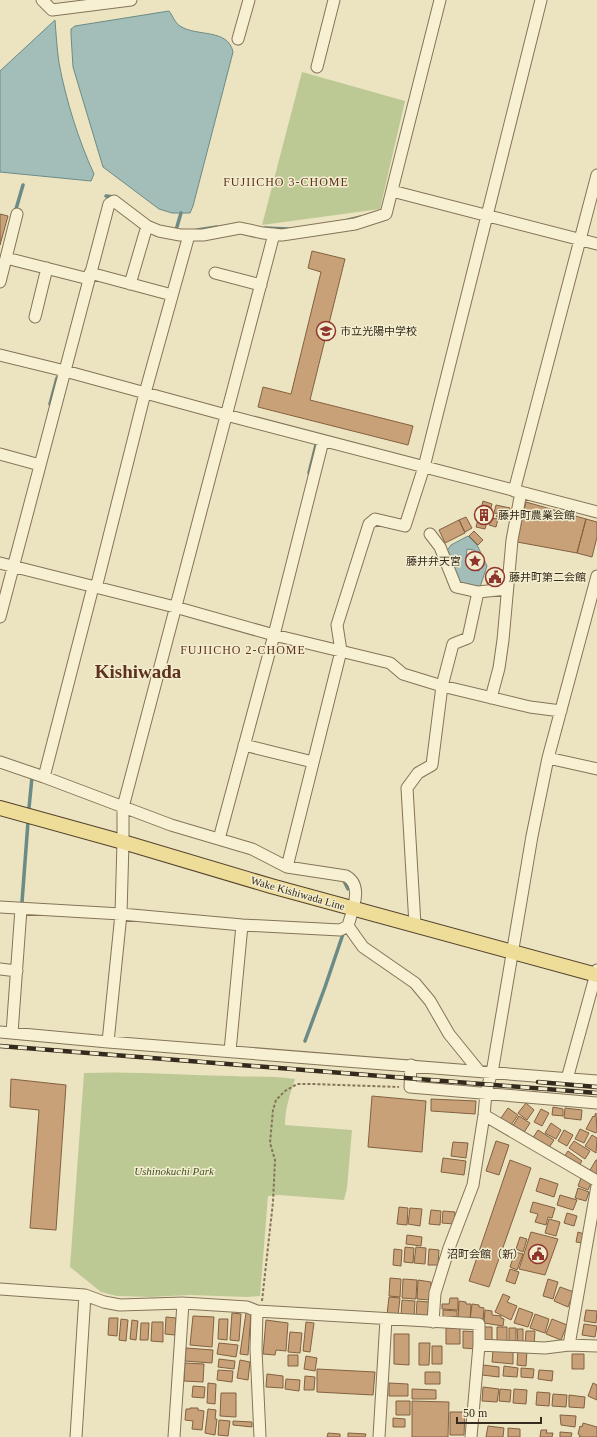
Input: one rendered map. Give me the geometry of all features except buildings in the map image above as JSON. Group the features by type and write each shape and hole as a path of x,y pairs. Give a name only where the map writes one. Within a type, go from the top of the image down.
{"main road":[{"name":"Wake Kishiwada Line","path":"0,808 124,842 271,886 597,973"}],"street":[{"path":"42,0 52,10 131,0"},
{"path":"238,39 249,0"},
{"path":"317,66 334,0"},
{"path":"0,617 108,204 114,201 147,226 173,234 189,235 203,235 240,228 282,235 355,224 386,214 440,0"},
{"path":"287,867 341,651 337,625 369,524 375,519 406,526 424,467 541,0"},
{"path":"491,698 499,668 503,640 518,491 596,179"},
{"path":"392,191 597,244"},
{"path":"0,282 17,214"},
{"path":"130,284 147,226"},
{"path":"108,1042 121,914 124,842 123,807 274,234"},
{"path":"44,777 145,393 189,235"},
{"path":"6,258 47,268 130,284 172,295"},
{"path":"35,317 47,268"},
{"path":"215,273 261,285"},
{"path":"0,355 65,371 226,416 597,512"},
{"path":"219,839 274,635 323,441"},
{"path":"0,454 40,465"},
{"path":"430,534 440,547 456,587 478,592 507,589"},
{"path":"0,563 274,635 390,663 403,674 442,686 530,707 561,711"},
{"path":"433,1322 435,1293 449,1248 473,1185 486,1093 492,1072 532,836 548,758 597,576"},
{"path":"415,925 407,788 418,773 432,765 442,686 453,644 468,638 478,592"},
{"path":"244,745 313,762"},
{"path":"548,758 597,769"},
{"path":"0,762 171,825 252,849 287,867 340,875 351,879 357,890 348,926 340,930 242,925 121,914 0,907"},
{"path":"12,1033 21,909"},
{"path":"230,1051 242,925"},
{"path":"348,926 362,947 415,983 430,1001 449,1034 479,1071"},
{"path":"0,969 17,971"},
{"path":"567,1079 597,973"},
{"path":"0,1032 597,1081"},
{"path":"411,1065 410,1087 597,1103"},
{"path":"484,1115 597,1181"},
{"path":"570,1345 597,1186"},
{"path":"0,1288 85,1295 120,1305 183,1303 247,1307 257,1312 479,1324 479,1345 471,1437"},
{"path":"76,1437 85,1295"},
{"path":"174,1437 183,1303"},
{"path":"257,1312 256,1349 260,1437"},
{"path":"379,1437 386,1320"},
{"path":"479,1345 545,1348 570,1345 597,1346"}],"path":[{"path":"257,1312 262,1302 273,1202 275,1160 270,1143 272,1110 276,1100 285,1091 297,1084 402,1087"}],"green space":[{"path":"302,72 405,101 380,209 262,225"},
{"name":"Ushinokuchi Park","path":"84,1073 139,1073 295,1079 287,1107 285,1125 352,1130 347,1188 344,1200 279,1195 268,1196 260,1296 190,1295 150,1297 117,1296 101,1292 70,1267"}],"water":[{"path":"169,11 178,25 187,29 211,34 225,39 230,44 233,52 190,213 172,213 159,209 103,167 73,67 71,29 75,26"},
{"path":"55,20 58,58 62,77 78,133 94,174 91,181 0,172 0,71"},
{"path":"468,536 477,545 481,553 477,555 474,550 467,549 466,558 472,569 479,571 481,565 480,562 484,560 487,566 479,590 457,582 446,552 451,545"}],"waterway":[{"path":"16,209 23,185"},
{"path":"106,196 115,197"},
{"path":"176,230 181,213"},
{"path":"348,220 361,217"},
{"path":"197,230 217,227"},
{"path":"265,228 288,229"},
{"path":"50,404 57,378"},
{"path":"309,473 316,445"},
{"path":"29,808 32,777"},
{"path":"22,902 28,822"},
{"path":"342,880 348,889"},
{"path":"305,1041 343,934"}],"railway":[{"path":"0,1046 597,1093"},
{"path":"538,1082 597,1087"}],"place":[{"name":"市立光陽中学校","path":"326,331"},
{"name":"藤井町農業会館","path":"484,515"},
{"name":"藤井弁天宮","path":"475,561"},
{"name":"藤井町第二会館","path":"495,577"},
{"name":"沼町会館（新）","path":"538,1254"}],"district":[{"name":"FUJIICHO 3-CHOME","path":"286,182"},
{"name":"FUJIICHO 2-CHOME","path":"243,650"},
{"name":"Kishiwada","path":"138,671"}]}
